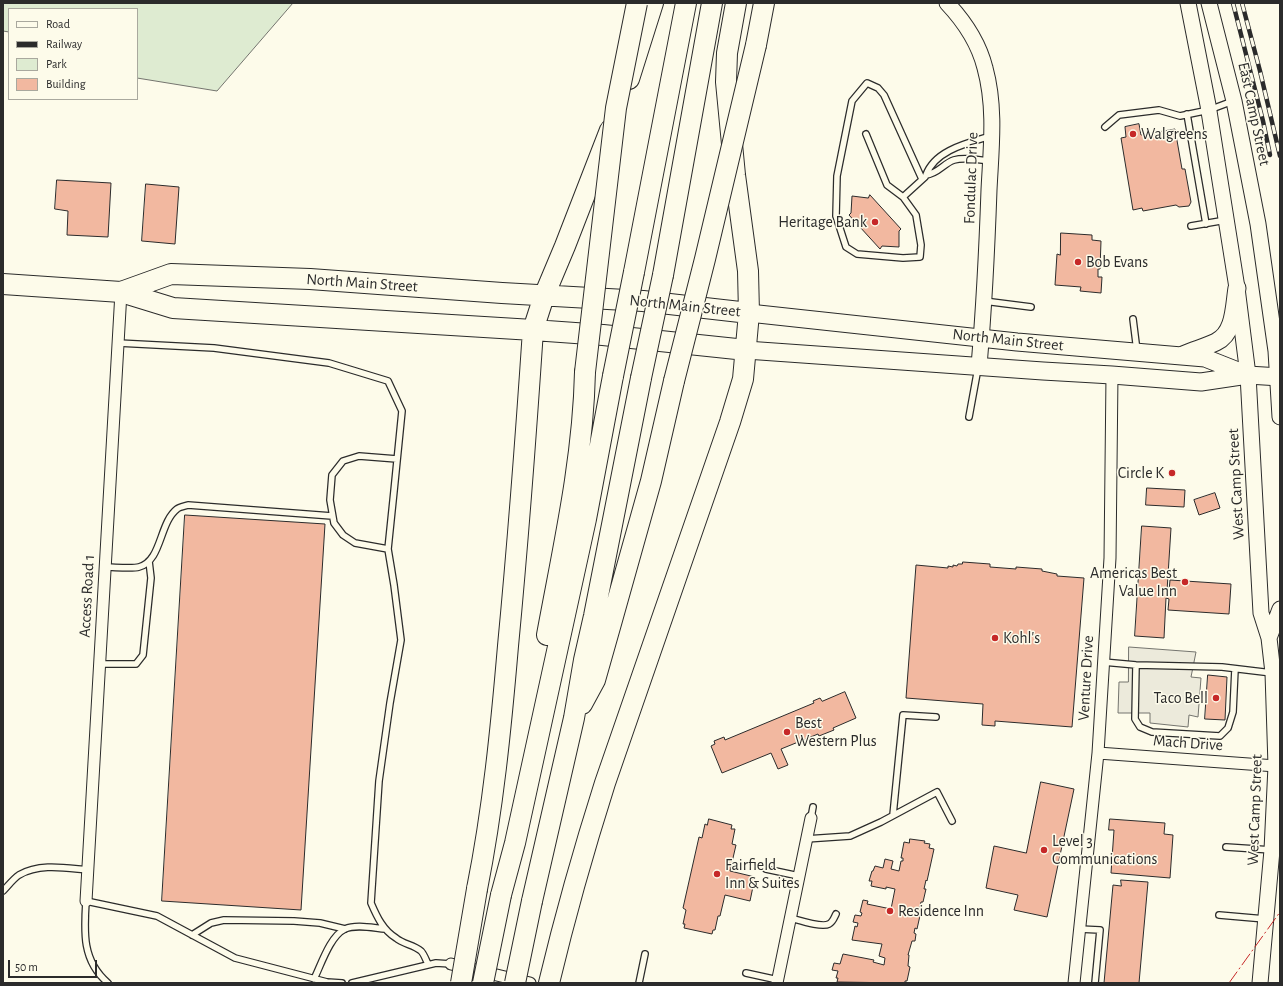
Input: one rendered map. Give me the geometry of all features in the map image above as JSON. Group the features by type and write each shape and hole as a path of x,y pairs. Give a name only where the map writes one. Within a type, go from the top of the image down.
{"highway":[{"path":"515,843 545,650 571,506 616,108 637,3"},
{"path":"461,983 486,842 501,718 514,582 533,330 544,296 568,239 624,91 653,3"},
{"path":"483,983 501,895 515,843 586,519 686,3"},
{"path":"515,983 532,901 574,718 584,660 663,275 712,3"},
{"path":"548,983 587,840 620,736 730,422 743,379 749,313 748,271 735,175 726,82 727,53 736,3"},
{"path":"574,718 595,680 651,480 756,45 764,3"},
{"name":"North Main Street","path":"121,292 171,274 323,279 544,296 643,301 749,313"},
{"name":"North Main Street","path":"3,284 121,292 174,308 603,335 746,350"}],"main road":[{"name":"Fondulac Drive","path":"947,3 958,15 972,36 982,58 990,92 992,117 984,300 979,366"},
{"path":"1188,3 1209,110 1237,288 1248,375"},
{"name":"East Camp Street","path":"1209,3 1234,101 1258,224 1279,377"},
{"path":"1182,356 1217,342 1228,331 1232,320 1237,288"},
{"name":"North Main Street","path":"749,313 982,338 1205,358 1248,375"},
{"name":"North Main Street","path":"746,350 1201,382 1248,375 1279,377"},
{"name":"West Camp Street","path":"1248,375 1261,613 1269,638 1273,673 1276,766 1272,850 1260,983"},
{"path":"1279,377 1280,417"},
{"name":"West Camp Street","path":"1269,638 1280,609"}],"street":[{"name":"Access Road 1","path":"86,901 121,292"},
{"name":"Venture Drive","path":"1074,983 1098,753 1110,558 1112,375"},
{"name":"Mach Drive","path":"1098,753 1276,766"},
{"path":"777,982 811,818"},
{"path":"451,964 530,983"}],"lane":[{"path":"866,134 887,185 903,198 916,215 921,245 920,257 903,258 857,254 846,247 836,216 837,176 852,101 867,83 878,88 884,95 924,177"},
{"path":"1105,127 1119,116 1159,110 1180,116 1209,110 1234,101"},
{"path":"1187,114 1206,224"},
{"path":"903,198 924,177 928,168 938,157 964,144 991,136"},
{"path":"924,177 931,175 954,160 966,159 990,161"},
{"path":"1191,226 1226,220"},
{"path":"984,300 1031,307"},
{"path":"1133,320 1137,352"},
{"path":"118,343 214,348 328,363 388,381 402,411 388,549 401,640 390,702 379,781 372,903 376,916 385,929 396,939 413,946 422,952 428,964"},
{"path":"970,416 979,366"},
{"path":"388,549 355,543 343,535 334,522 332,516 330,500 332,475 343,460 359,456 397,459"},
{"path":"105,567 140,567 152,559 167,522 176,509 188,505 332,516"},
{"path":"99,664 136,664 143,655 151,578 149,561"},
{"path":"1103,662 1136,665 1222,667 1273,673"},
{"path":"1136,665 1135,719 1140,727 1152,732 1220,736 1228,728 1233,712 1235,669"},
{"path":"893,816 903,715 936,717"},
{"path":"806,839 850,836 893,816 937,792 952,821"},
{"path":"811,818 813,807"},
{"path":"1226,847 1272,850"},
{"path":"3,891 18,876 33,869 53,867 88,870"},
{"path":"766,869 799,876"},
{"path":"108,983 100,976 87,955 84,930 86,901 157,916 235,958 327,982 342,983"},
{"path":"790,918 827,925 833,921 836,914"},
{"path":"1219,915 1266,919"},
{"path":"192,935 211,923 224,920 294,921 320,923 345,929 358,927 385,929"},
{"path":"314,978 335,936 345,929"},
{"path":"1079,929 1100,930 1095,983"},
{"path":"639,983 645,954"},
{"path":"352,983 436,962 451,964"},
{"path":"746,972 777,982"}],"green space":[{"path":"3,3 293,3 217,91 138,78 138,8 8,8 8,32 3,31"}],"shaded area":[{"path":"1129,647 1196,652 1191,677 1201,678 1198,717 1189,715 1188,727 1150,723 1150,713 1118,713 1119,682 1128,682"}],"building":[{"name":"Walgreens","path":"1139,124 1141,135 1175,129 1182,169 1185,169 1191,202 1189,206 1179,207 1176,205 1143,211 1142,208 1133,210 1121,138 1126,137 1125,127"},
{"path":"57,180 111,183 108,237 67,235 68,211 55,209"},
{"path":"146,184 179,187 175,244 142,241"},
{"name":"Heritage Bank","path":"870,195 901,229 899,231 899,247 882,246 880,249 849,215 851,213 852,196 868,198"},
{"name":"Bob Evans","path":"1061,233 1092,235 1092,240 1101,241 1100,269 1098,269 1098,277 1102,277 1101,293 1080,291 1081,287 1055,285 1057,254 1060,255"},
{"path":"1147,488 1185,490 1184,507 1146,505"},
{"path":"1215,493 1220,508 1199,515 1194,500"},
{"path":"185,515 325,524 301,910 162,901"},
{"name":"Americas Best Value Inn","path":"1142,526 1171,528 1167,591 1169,591 1170,580 1231,584 1229,614 1168,610 1169,599 1166,598 1164,638 1135,636"},
{"name":"Kohl's","path":"963,562 990,564 990,567 1042,569 1042,571 1057,574 1057,576 1084,578 1072,727 995,721 995,726 982,725 983,704 906,698 916,565 948,568 948,566 957,566"},
{"name":"Taco Bell","path":"1208,675 1227,677 1225,720 1205,719"},
{"name":"Best Western Plus","path":"845,692 856,718 833,728 834,730 819,736 818,734 781,749 788,765 778,769 771,753 722,773 711,746 715,744 714,741 724,737 725,740 814,703 813,701 820,698 822,701"},
{"name":"Level 3 Communications","path":"1041,782 1074,789 1047,917 1014,910 1018,895 986,888 994,846 1026,853"},
{"name":"Fairfield Inn & Suites","path":"709,819 732,825 731,829 735,829 732,844 736,845 730,871 755,877 750,901 725,895 720,916 718,916 715,930 713,930 712,934 684,928 685,924 683,924 686,910 683,908 699,837 702,838 705,824 707,825"},
{"path":"1110,819 1165,823 1164,834 1173,835 1170,878 1111,873 1114,830 1109,830"},
{"name":"Residence Inn","path":"910,839 925,841 924,843 930,844 929,848 934,849 924,889 926,889 923,902 921,902 919,911 921,911 917,929 915,928 915,941 912,941 908,955 908,966 910,967 907,981 905,981 905,983 837,982 838,978 836,978 838,971 832,970 834,963 840,964 843,954 874,960 873,962 884,965 885,958 879,956 882,944 852,940 855,926 857,927 858,923 853,922 855,915 861,916 862,913 860,912 863,900 868,901 867,904 891,909 895,889 871,886 872,881 869,881 875,866 883,868 885,859 893,861 891,869 899,871 901,861 903,861 903,858 901,858 904,842 909,843"},
{"path":"1121,880 1148,882 1139,983 1104,983 1113,885 1121,886"}],"railway":[{"path":"1233,3 1263,121 1270,155"},
{"path":"1242,3 1280,156"}],"power":[{"path":"1229,983 1280,912"}],"place":[{"name":"Walgreens","path":"1133,134"},
{"name":"Heritage Bank","path":"875,222"},
{"name":"Bob Evans","path":"1078,262"},
{"name":"Circle K","path":"1172,473"},
{"name":"Americas Best Value Inn","path":"1185,582"},
{"name":"Kohl's","path":"995,638"},
{"name":"Taco Bell","path":"1216,698"},
{"name":"Best Western Plus","path":"787,732"},
{"name":"Level 3 Communications","path":"1044,850"},
{"name":"Fairfield Inn & Suites","path":"717,874"},
{"name":"Residence Inn","path":"890,911"}]}
